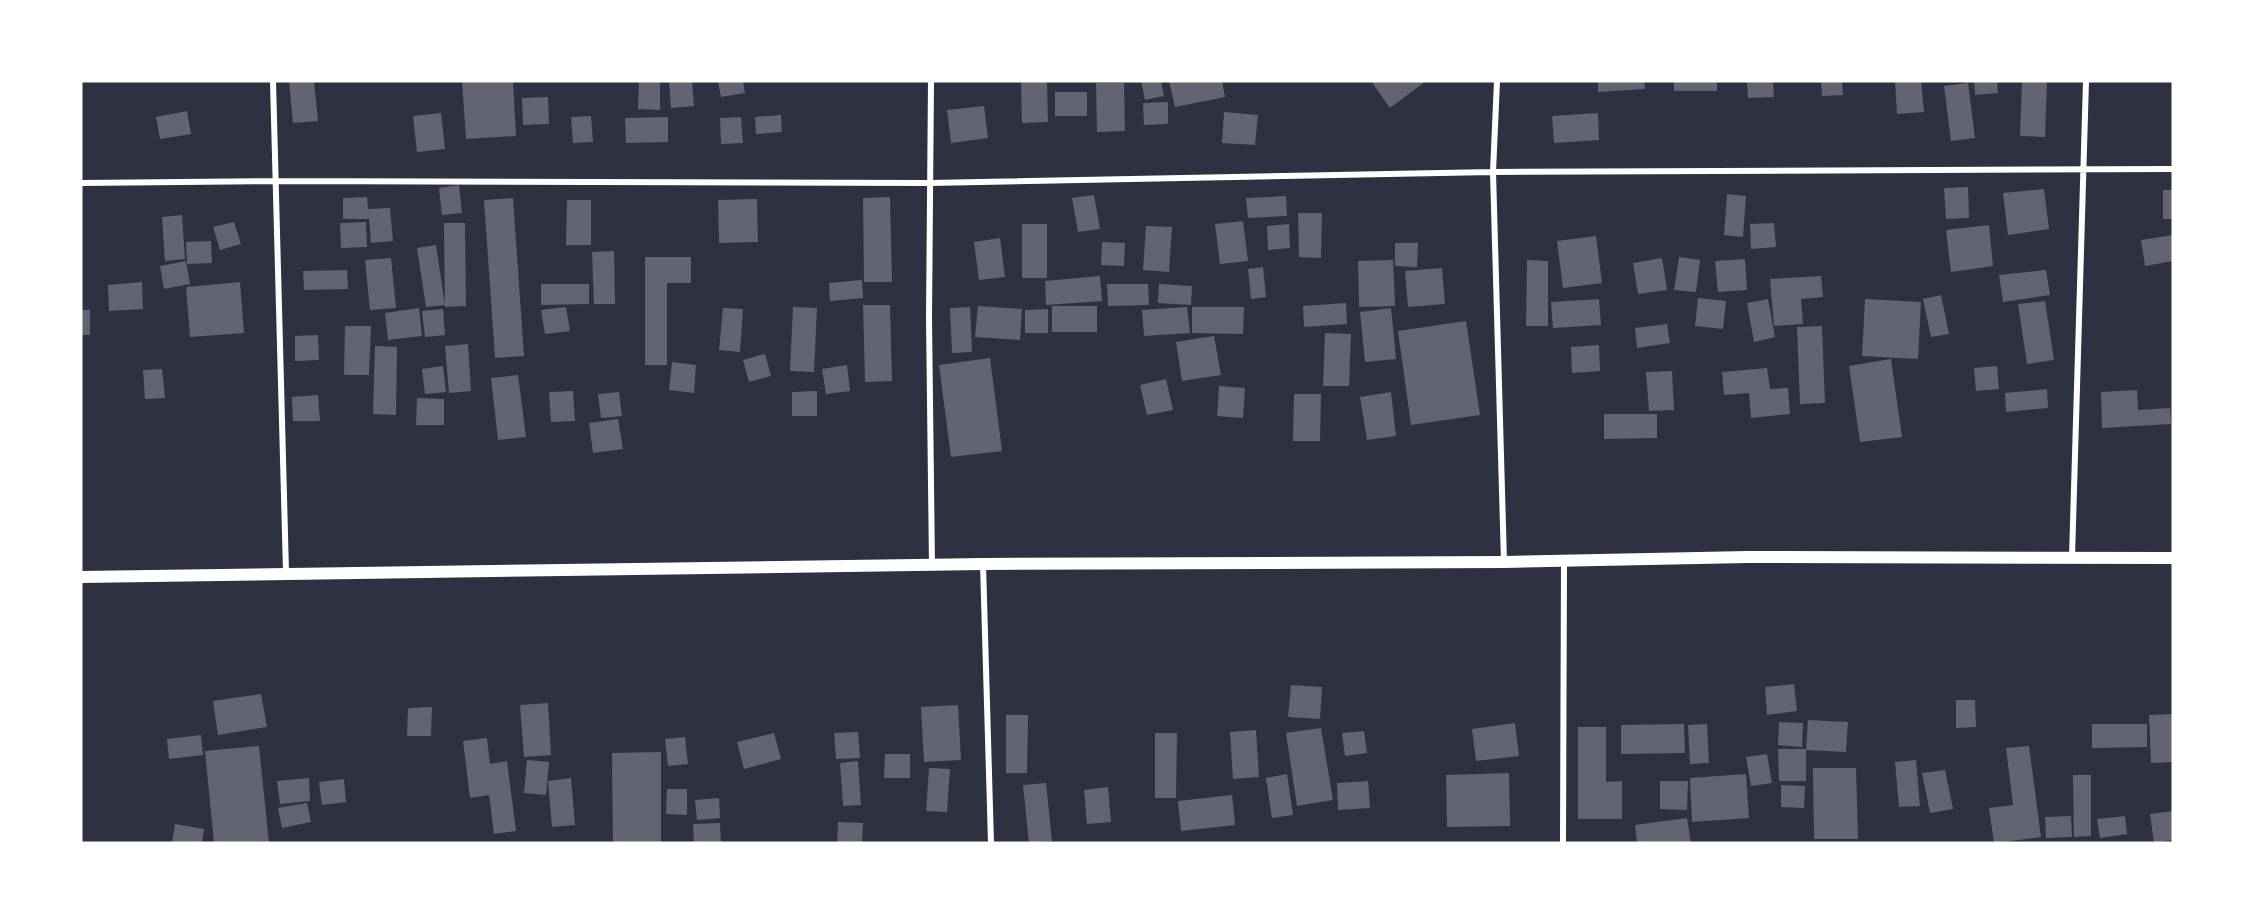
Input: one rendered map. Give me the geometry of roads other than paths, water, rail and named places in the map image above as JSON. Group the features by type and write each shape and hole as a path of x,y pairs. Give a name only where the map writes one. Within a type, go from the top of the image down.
{"main road":[{"path":"81,576 983,564 1504,562 1748,557 2173,558"}],"street":[{"path":"273,81 286,572"},
{"path":"931,81 932,566"},
{"path":"1497,81 1493,172 1504,562"},
{"path":"2072,558 2086,81"},
{"path":"81,183 275,181 930,183 1493,172 2173,169"},
{"path":"1563,561 1563,843"},
{"path":"983,564 991,843"}]}
